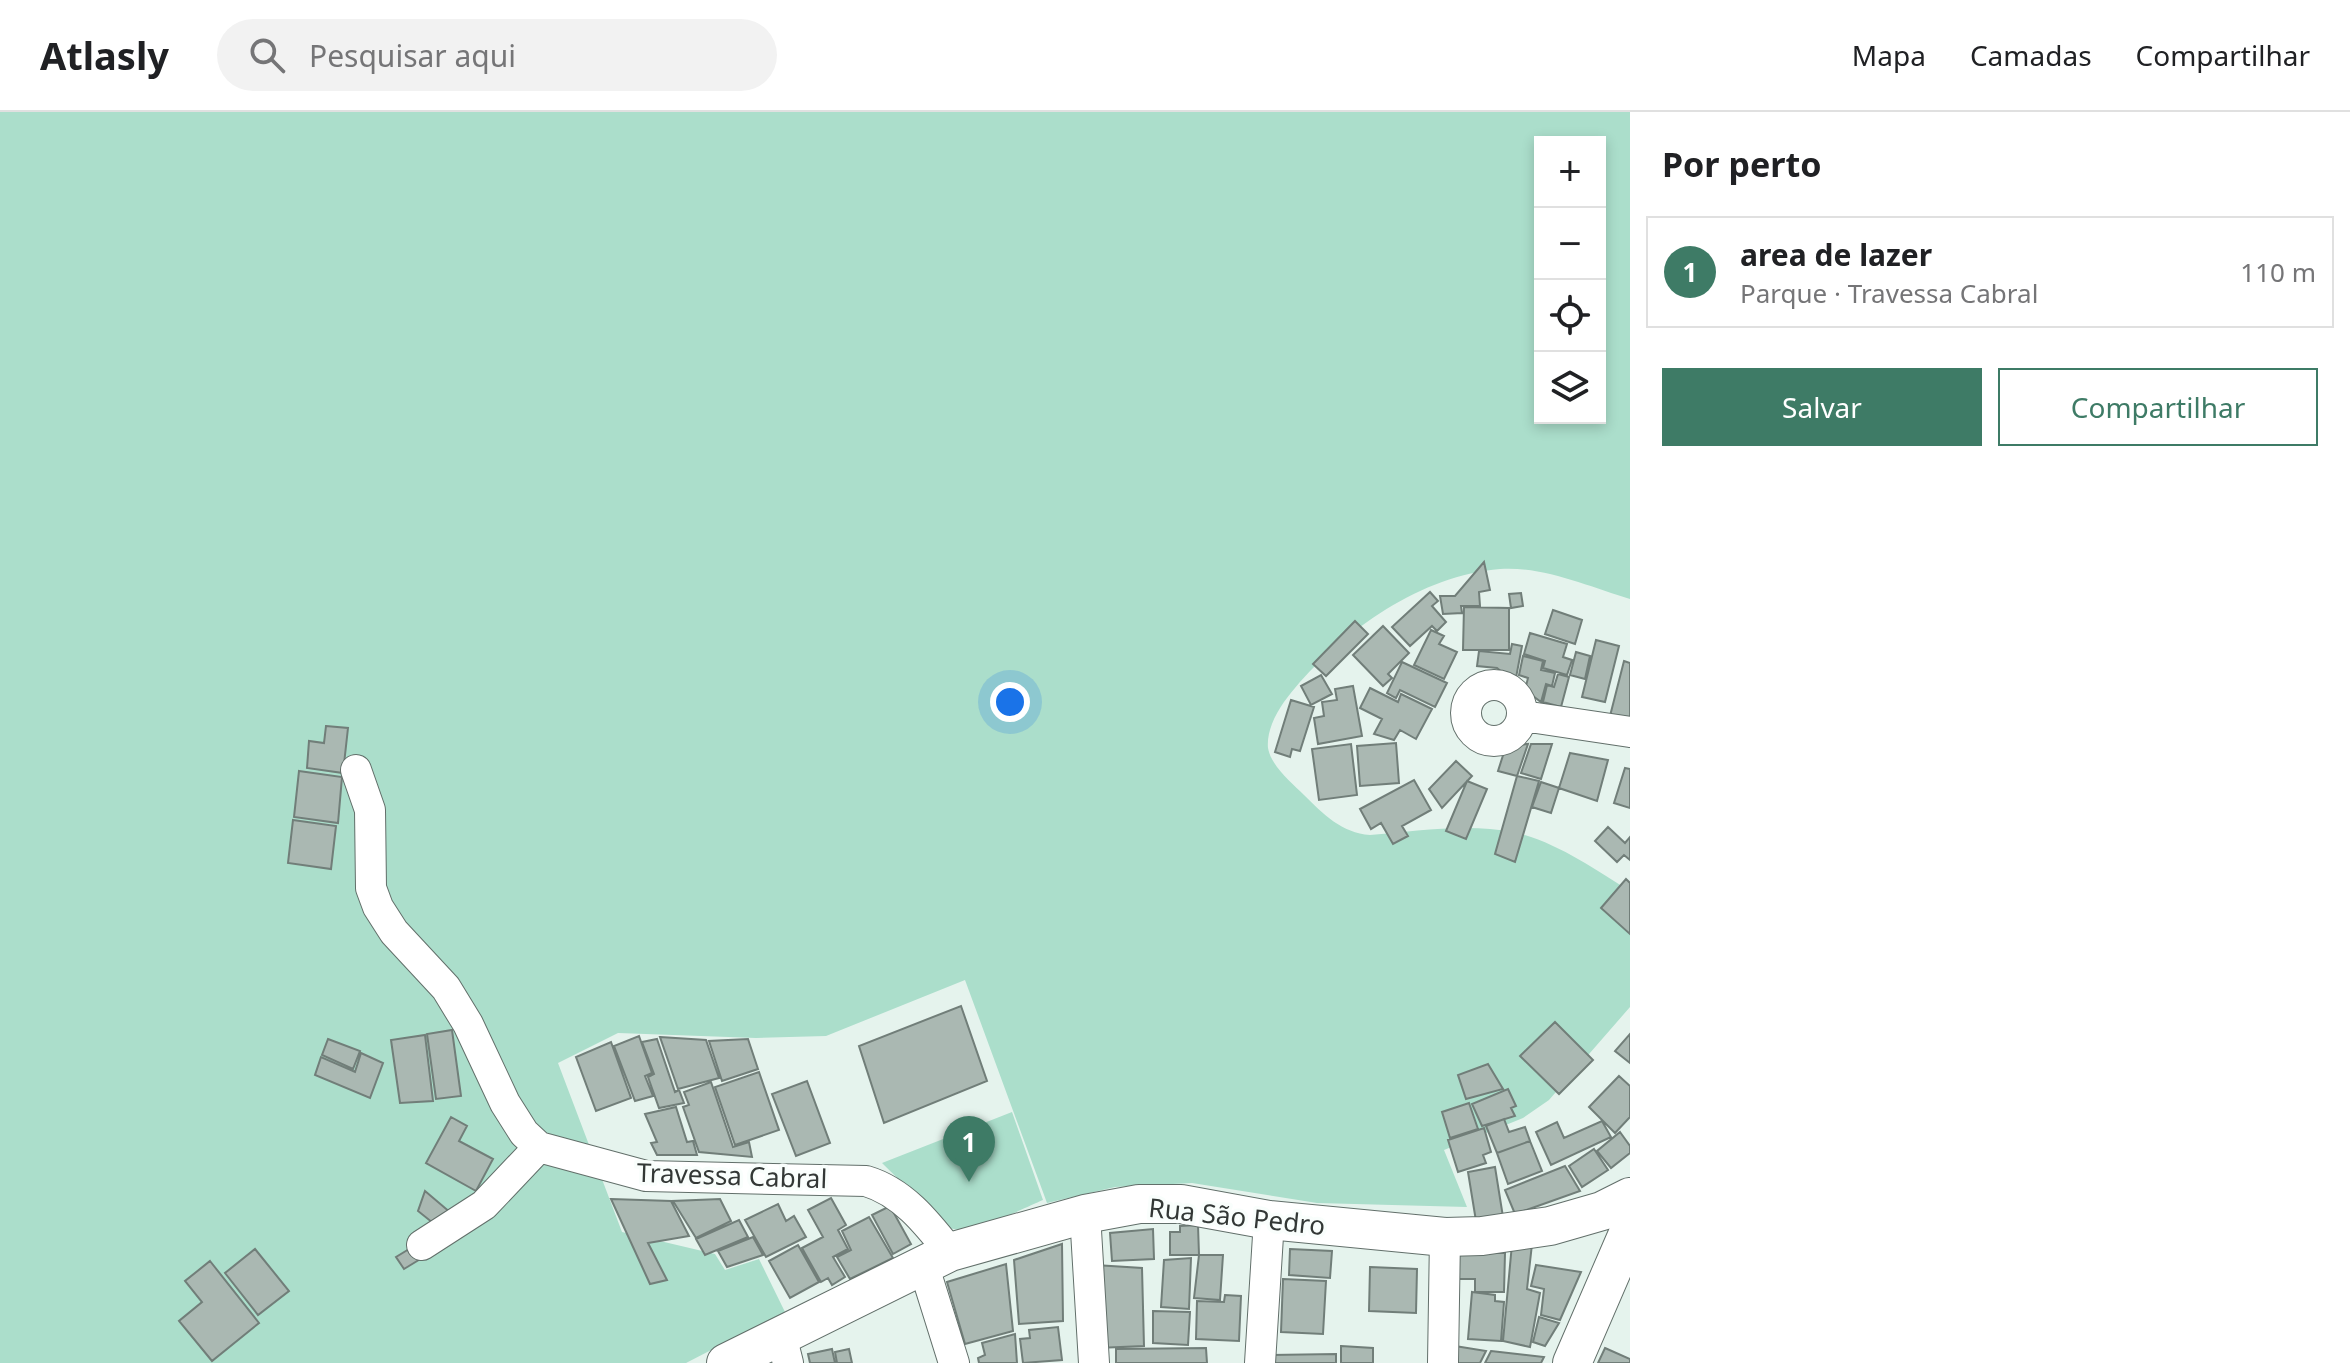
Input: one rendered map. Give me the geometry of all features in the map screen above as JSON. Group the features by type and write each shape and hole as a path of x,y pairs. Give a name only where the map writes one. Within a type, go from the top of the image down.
{"street":[{"path":"1523,716 1630,732"},
{"path":"356,770 370,810 371,888 378,907 453,998 505,1103 524,1133 539,1147 484,1205 422,1245"},
{"name":"Travessa Cabral","path":"539,1147 646,1176 866,1181 888,1190 910,1207 936,1258"},
{"name":"Rua São Pedro","path":"726,1363 784,1349 936,1258 1085,1214 1139,1204 1181,1204 1269,1220 1445,1237 1497,1235 1550,1226 1602,1211 1630,1197"},
{"path":"1085,1214 1094,1363"},
{"path":"1260,1363 1269,1220"},
{"path":"1572,1363 1630,1229"},
{"path":"1443,1363 1445,1237"},
{"path":"936,1258 954,1363"}],"green space":[{"path":"0,112 1630,112 1630,599 1566,578 1516,569 1471,573 1442,582 1414,594 1361,626 1315,666 1276,715 1268,748 1283,774 1326,815 1351,831 1370,835 1460,828 1513,832 1559,849 1630,891 1630,1007 1549,1100 1523,1118 1444,1150 1467,1207 1317,1203 1192,1183 1115,1187 1047,1203 965,980 826,1036 756,1038 618,1033 558,1063 622,1232 715,1254 725,1270 759,1259 785,1312 686,1363 0,1363"},
{"path":"1012,1112 1043,1200 995,1221 968,1229 947,1227 882,1163"}],"building":[{"path":"1484,562 1490,590 1479,592 1480,606 1461,606 1462,613 1443,614 1440,596 1455,596"},
{"path":"1430,592 1438,601 1432,606 1446,622 1437,631 1432,626 1410,646 1392,627"},
{"path":"1521,593 1523,606 1511,608 1509,594"},
{"path":"1464,607 1509,608 1509,650 1463,650"},
{"path":"1553,610 1582,620 1575,644 1545,634"},
{"path":"1355,621 1368,634 1326,676 1313,664"},
{"path":"1383,626 1409,653 1388,674 1392,678 1383,686 1353,655"},
{"path":"1431,630 1444,636 1439,644 1457,652 1444,679 1414,665"},
{"path":"1530,633 1567,644 1563,657 1572,660 1567,675 1543,668 1545,661 1524,654"},
{"path":"1596,640 1619,646 1605,702 1582,697"},
{"path":"1512,644 1522,646 1515,683 1497,668 1477,666 1479,651 1510,654"},
{"path":"1576,652 1590,656 1585,679 1570,675"},
{"path":"1523,656 1543,661 1541,670 1555,673 1552,686 1546,684 1541,702 1525,690 1528,678 1519,675"},
{"path":"1624,661 1630,663 1630,721 1610,716"},
{"path":"1402,662 1447,683 1435,707 1400,690 1396,698 1387,693"},
{"path":"1558,674 1569,677 1561,707 1543,702 1547,685 1554,687"},
{"path":"1321,675 1332,694 1311,705 1301,686"},
{"path":"1353,686 1362,736 1318,744 1314,718 1324,716 1322,702 1337,700 1335,689"},
{"path":"1370,688 1398,702 1401,694 1432,709 1416,739 1400,730 1394,740 1374,734 1382,719 1360,708"},
{"path":"1291,700 1314,707 1300,751 1292,749 1290,757 1275,752"},
{"path":"326,726 348,728 343,773 307,768 309,741 324,743"},
{"path":"1396,743 1399,783 1360,786 1357,746"},
{"path":"1351,744 1357,795 1319,800 1312,749"},
{"path":"1528,744 1517,776 1498,771 1506,746"},
{"path":"1531,744 1552,744 1541,779 1521,773"},
{"path":"1570,753 1608,760 1597,801 1559,788"},
{"path":"1456,761 1472,776 1442,808 1429,789"},
{"path":"1625,768 1630,769 1630,808 1614,803"},
{"path":"299,771 342,777 338,823 294,817"},
{"path":"1517,776 1539,781 1515,862 1495,854"},
{"path":"1414,780 1431,810 1402,826 1408,836 1393,844 1381,823 1371,829 1360,809"},
{"path":"1467,781 1487,789 1466,839 1446,831"},
{"path":"1541,782 1559,788 1551,813 1532,807"},
{"path":"293,820 336,826 331,869 288,863"},
{"path":"1608,827 1625,843 1630,837 1630,860 1624,855 1617,862 1595,841"},
{"path":"1626,879 1630,883 1630,934 1601,908"},
{"path":"961,1006 987,1081 884,1123 859,1046"},
{"path":"1555,1022 1593,1060 1559,1094 1520,1056"},
{"path":"452,1030 461,1096 436,1099 427,1034"},
{"path":"1630,1034 1630,1063 1615,1051"},
{"path":"425,1035 433,1101 400,1103 391,1040"},
{"path":"639,1036 652,1073 645,1076 653,1096 635,1101 614,1046"},
{"path":"660,1037 706,1040 719,1078 678,1089"},
{"path":"328,1039 360,1051 353,1069 322,1055"},
{"path":"657,1039 675,1092 679,1090 684,1103 659,1108 648,1077 654,1074 642,1042"},
{"path":"748,1039 758,1069 722,1081 709,1041"},
{"path":"611,1042 631,1098 596,1111 576,1057"},
{"path":"361,1053 383,1063 370,1098 315,1075 321,1057 355,1072"},
{"path":"1488,1064 1503,1089 1466,1099 1458,1075"},
{"path":"759,1072 779,1130 735,1145 715,1087"},
{"path":"1619,1076 1630,1086 1630,1117 1615,1133 1589,1107"},
{"path":"807,1081 830,1143 796,1156 772,1094"},
{"path":"711,1082 733,1147 749,1142 752,1157 699,1152 683,1107 689,1105 684,1092"},
{"path":"1508,1089 1516,1106 1511,1108 1515,1116 1482,1126 1472,1104"},
{"path":"1469,1103 1478,1129 1450,1138 1442,1112"},
{"path":"676,1107 687,1142 693,1141 697,1155 657,1155 651,1143 657,1142 645,1114"},
{"path":"451,1117 467,1126 459,1141 493,1159 476,1191 426,1163"},
{"path":"1504,1119 1509,1132 1525,1127 1530,1141 1497,1153 1486,1126"},
{"path":"1602,1121 1611,1137 1551,1165 1536,1132 1557,1122 1564,1138"},
{"path":"1484,1128 1491,1152 1483,1155 1486,1163 1458,1172 1448,1140"},
{"path":"1620,1132 1630,1146 1630,1153 1611,1168 1597,1151"},
{"path":"1530,1141 1542,1171 1508,1184 1497,1153"},
{"path":"1594,1149 1608,1170 1582,1187 1569,1166"},
{"path":"1565,1166 1580,1191 1515,1214 1505,1190"},
{"path":"1495,1167 1503,1217 1476,1221 1468,1172"},
{"path":"425,1191 451,1213 438,1227 418,1211"},
{"path":"831,1198 846,1225 838,1230 848,1249 833,1257 845,1277 832,1285 828,1278 821,1282 802,1248 823,1237 808,1210"},
{"path":"611,1199 671,1201 689,1236 648,1243 667,1280 650,1284"},
{"path":"720,1199 731,1221 696,1238 673,1201"},
{"path":"778,1204 786,1221 794,1216 806,1237 766,1257 745,1220"},
{"path":"890,1206 911,1244 893,1254 872,1215"},
{"path":"869,1217 893,1258 850,1279 837,1257 851,1250 842,1231"},
{"path":"739,1220 748,1237 705,1255 696,1239"},
{"path":"1198,1225 1199,1255 1170,1255 1170,1232 1180,1232 1180,1226"},
{"path":"1153,1229 1154,1259 1112,1261 1110,1233"},
{"path":"753,1237 763,1255 727,1267 718,1251"},
{"path":"1062,1244 1063,1321 1019,1324 1014,1260"},
{"path":"1512,1244 1532,1244 1527,1289 1540,1293 1530,1347 1503,1341"},
{"path":"798,1245 819,1282 790,1298 769,1261"},
{"path":"414,1246 422,1258 404,1269 396,1257"},
{"path":"255,1249 289,1291 258,1315 225,1273"},
{"path":"1290,1249 1332,1251 1330,1278 1289,1275"},
{"path":"1454,1252 1505,1253 1504,1292 1475,1292 1475,1279 1453,1279"},
{"path":"1199,1255 1223,1255 1220,1300 1194,1298"},
{"path":"1191,1258 1189,1309 1161,1307 1164,1260"},
{"path":"210,1261 259,1323 212,1361 179,1321 202,1302 185,1281"},
{"path":"1006,1264 1013,1331 965,1344 947,1282"},
{"path":"1095,1265 1142,1268 1144,1346 1097,1348"},
{"path":"1536,1265 1581,1272 1560,1320 1541,1315 1544,1289 1531,1286"},
{"path":"1370,1267 1417,1269 1416,1313 1369,1311"},
{"path":"1283,1279 1326,1281 1323,1334 1281,1332"},
{"path":"1472,1292 1495,1295 1495,1301 1504,1302 1501,1341 1468,1339"},
{"path":"1225,1295 1241,1296 1239,1341 1196,1339 1197,1301 1224,1302"},
{"path":"1153,1311 1190,1312 1188,1345 1153,1343"},
{"path":"1539,1317 1559,1323 1545,1346 1533,1342"},
{"path":"1058,1327 1062,1360 1023,1363 1020,1339 1030,1338 1029,1330"},
{"path":"1015,1334 1017,1363 979,1363 978,1358 985,1355 982,1343"},
{"path":"1341,1346 1373,1348 1373,1363 1341,1363"},
{"path":"1455,1346 1486,1351 1480,1363 1454,1363"},
{"path":"1206,1348 1207,1363 1116,1363 1116,1349"},
{"path":"1605,1348 1630,1359 1630,1363 1598,1363"},
{"path":"832,1349 835,1363 810,1363 808,1354"},
{"path":"849,1349 852,1363 837,1363 835,1352"},
{"path":"1491,1351 1544,1357 1541,1363 1485,1363"},
{"path":"1336,1354 1336,1363 1270,1363 1270,1355"}],"place":[{"name":"area de lazer","path":"969,1182"}]}
